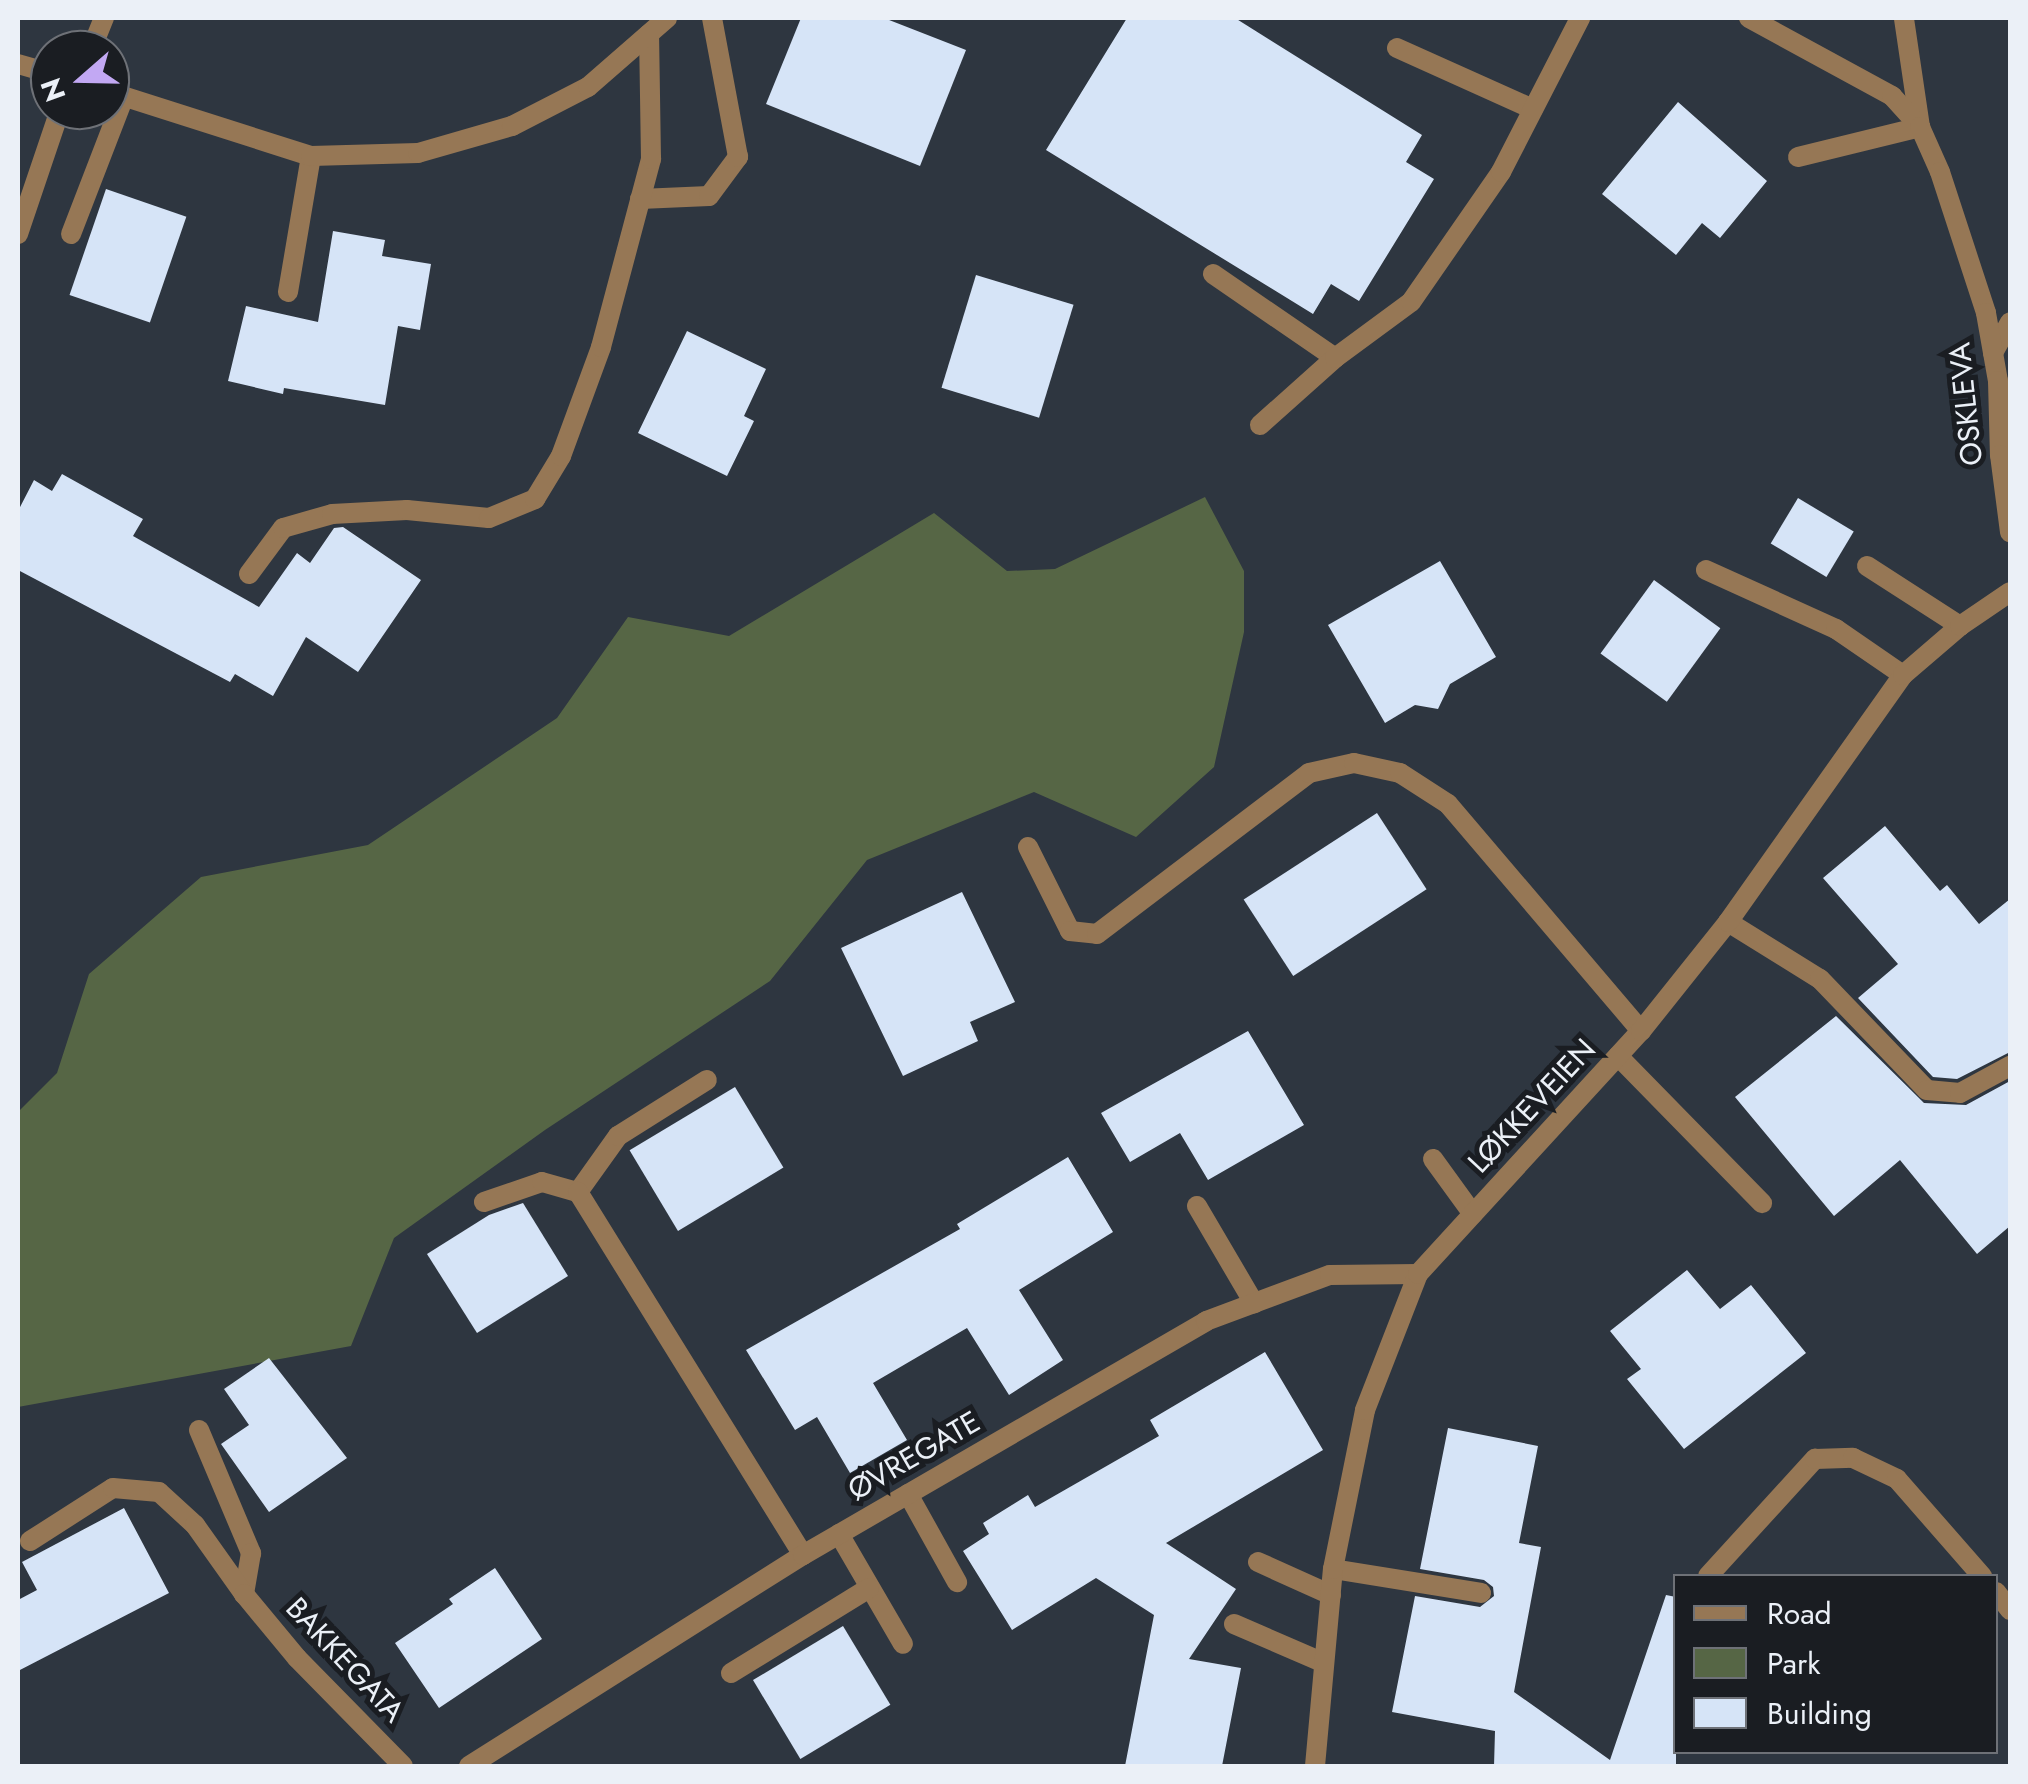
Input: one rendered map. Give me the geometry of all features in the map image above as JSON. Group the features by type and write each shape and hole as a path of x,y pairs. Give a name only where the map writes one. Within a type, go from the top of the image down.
{"street":[{"path":"130,98 311,156 418,153 512,126 588,87 666,18"},
{"path":"640,198 710,196 738,157 712,18"},
{"path":"1260,425 1335,358 1411,302 1501,172 1580,18"},
{"name":"OSKLEVA","path":"1749,18 1892,96 1920,127 1940,172 1986,313 2010,532"},
{"path":"1798,157 1920,127 1904,18"},
{"path":"249,574 282,528 332,514 407,510 490,518 534,500 561,456 601,347 652,159 649,34"},
{"path":"1397,48 1533,109"},
{"path":"18,234 53,130"},
{"path":"71,234 105,130"},
{"path":"288,292 311,156"},
{"path":"1213,274 1335,358"},
{"path":"1993,353 2010,322"},
{"path":"1867,566 1960,626"},
{"path":"1706,570 1836,629 1903,675"},
{"name":"LØKKEVEIEN","path":"1314,1766 1333,1569 1366,1410 1418,1274 1642,1031 1728,922 1903,675 1960,626 2010,592"},
{"path":"1028,848 1070,931 1097,934 1309,773 1354,763 1400,773 1448,804 1642,1031"},
{"path":"1728,922 1820,979 1927,1090 1960,1094 2010,1066"},
{"path":"1618,1056 1762,1203"},
{"path":"578,1192 618,1136 708,1080"},
{"path":"1433,1159 1473,1214"},
{"path":"484,1202 542,1182 578,1192 803,1556"},
{"path":"1197,1206 1254,1303"},
{"name":"ØVREGATE","path":"469,1766 839,1534 1206,1321 1330,1275 1418,1274"},
{"path":"199,1430 251,1553 244,1594"},
{"path":"1710,1574 1815,1459 1854,1458 1897,1479 1980,1574"},
{"name":"BAKKEGATA","path":"30,1541 113,1488 159,1492 196,1526 244,1594 297,1658 399,1765"},
{"path":"908,1494 958,1582"},
{"path":"839,1534 903,1644"},
{"path":"1258,1562 1331,1596"},
{"path":"1333,1569 1481,1592"},
{"path":"731,1674 870,1588"},
{"path":"1234,1624 1324,1664"}],"green space":[{"path":"1205,497 1244,571 1244,632 1214,767 1136,837 1034,792 867,860 770,981 545,1130 394,1238 351,1346 18,1407 18,1112 57,1073 89,974 201,877 368,845 557,718 628,617 729,636 934,513 1007,571 1055,569"}],"building":[{"path":"801,18 884,18 966,50 920,166 766,104"},
{"path":"1127,18 1235,18 1422,135 1406,162 1434,179 1359,301 1331,284 1313,314 1046,150"},
{"path":"1678,102 1767,181 1720,238 1702,223 1676,255 1602,194"},
{"path":"106,189 186,217 150,323 70,295"},
{"path":"333,231 385,240 382,256 431,264 420,330 398,326 385,405 284,388 283,394 228,381 246,306 318,322"},
{"path":"976,275 1074,305 1039,418 942,388"},
{"path":"687,331 766,369 744,416 754,421 727,476 638,433"},
{"path":"62,474 143,519 133,536 259,607 297,553 310,563 334,528 343,527 421,580 358,672 306,637 273,696 235,674 230,682 18,570 18,511 34,480 52,491"},
{"path":"1798,498 1854,531 1826,577 1771,543"},
{"path":"1440,561 1496,657 1450,684 1438,709 1415,705 1385,723 1328,625"},
{"path":"1654,580 1720,628 1667,702 1601,654"},
{"path":"1377,813 1427,889 1293,976 1244,900"},
{"path":"1885,826 1940,891 1947,885 1979,924 2010,899 2010,1052 1957,1079 1933,1077 1858,998 1898,964 1823,878"},
{"path":"962,892 1015,1002 970,1022 978,1041 903,1076 841,948"},
{"path":"1836,1016 1924,1103 1966,1105 2010,1081 2010,1226 1977,1254 1900,1160 1834,1216 1735,1097"},
{"path":"1248,1031 1304,1125 1208,1180 1180,1133 1130,1162 1101,1113"},
{"path":"735,1087 783,1168 678,1231 630,1150"},
{"path":"1068,1157 1113,1232 1019,1290 1063,1360 1009,1395 967,1328 873,1383 907,1440 850,1473 817,1417 795,1430 746,1350 960,1229 957,1224"},
{"path":"523,1203 568,1276 477,1333 427,1254 489,1215"},
{"path":"1687,1270 1720,1309 1751,1285 1806,1353 1684,1449 1627,1379 1641,1369 1610,1331"},
{"path":"1265,1352 1323,1450 1166,1543 1236,1589 1189,1659 1241,1668 1222,1766 1125,1766 1154,1615 1096,1578 1012,1630 963,1551 989,1534 983,1523 1028,1495 1035,1507 1159,1436 1150,1420"},
{"path":"269,1358 347,1458 269,1512 221,1444 249,1425 224,1389"},
{"path":"1448,1428 1538,1446 1519,1543 1541,1547 1514,1692 1610,1760 1666,1595 1673,1596 1676,1766 1494,1766 1495,1731 1392,1712 1415,1596 1480,1607 1494,1596 1493,1587 1484,1580 1420,1569"},
{"path":"124,1508 169,1593 18,1671 18,1600 37,1590 22,1562"},
{"path":"495,1568 542,1639 439,1708 395,1643 453,1604 449,1599"},
{"path":"843,1626 890,1705 800,1759 753,1680"}]}
